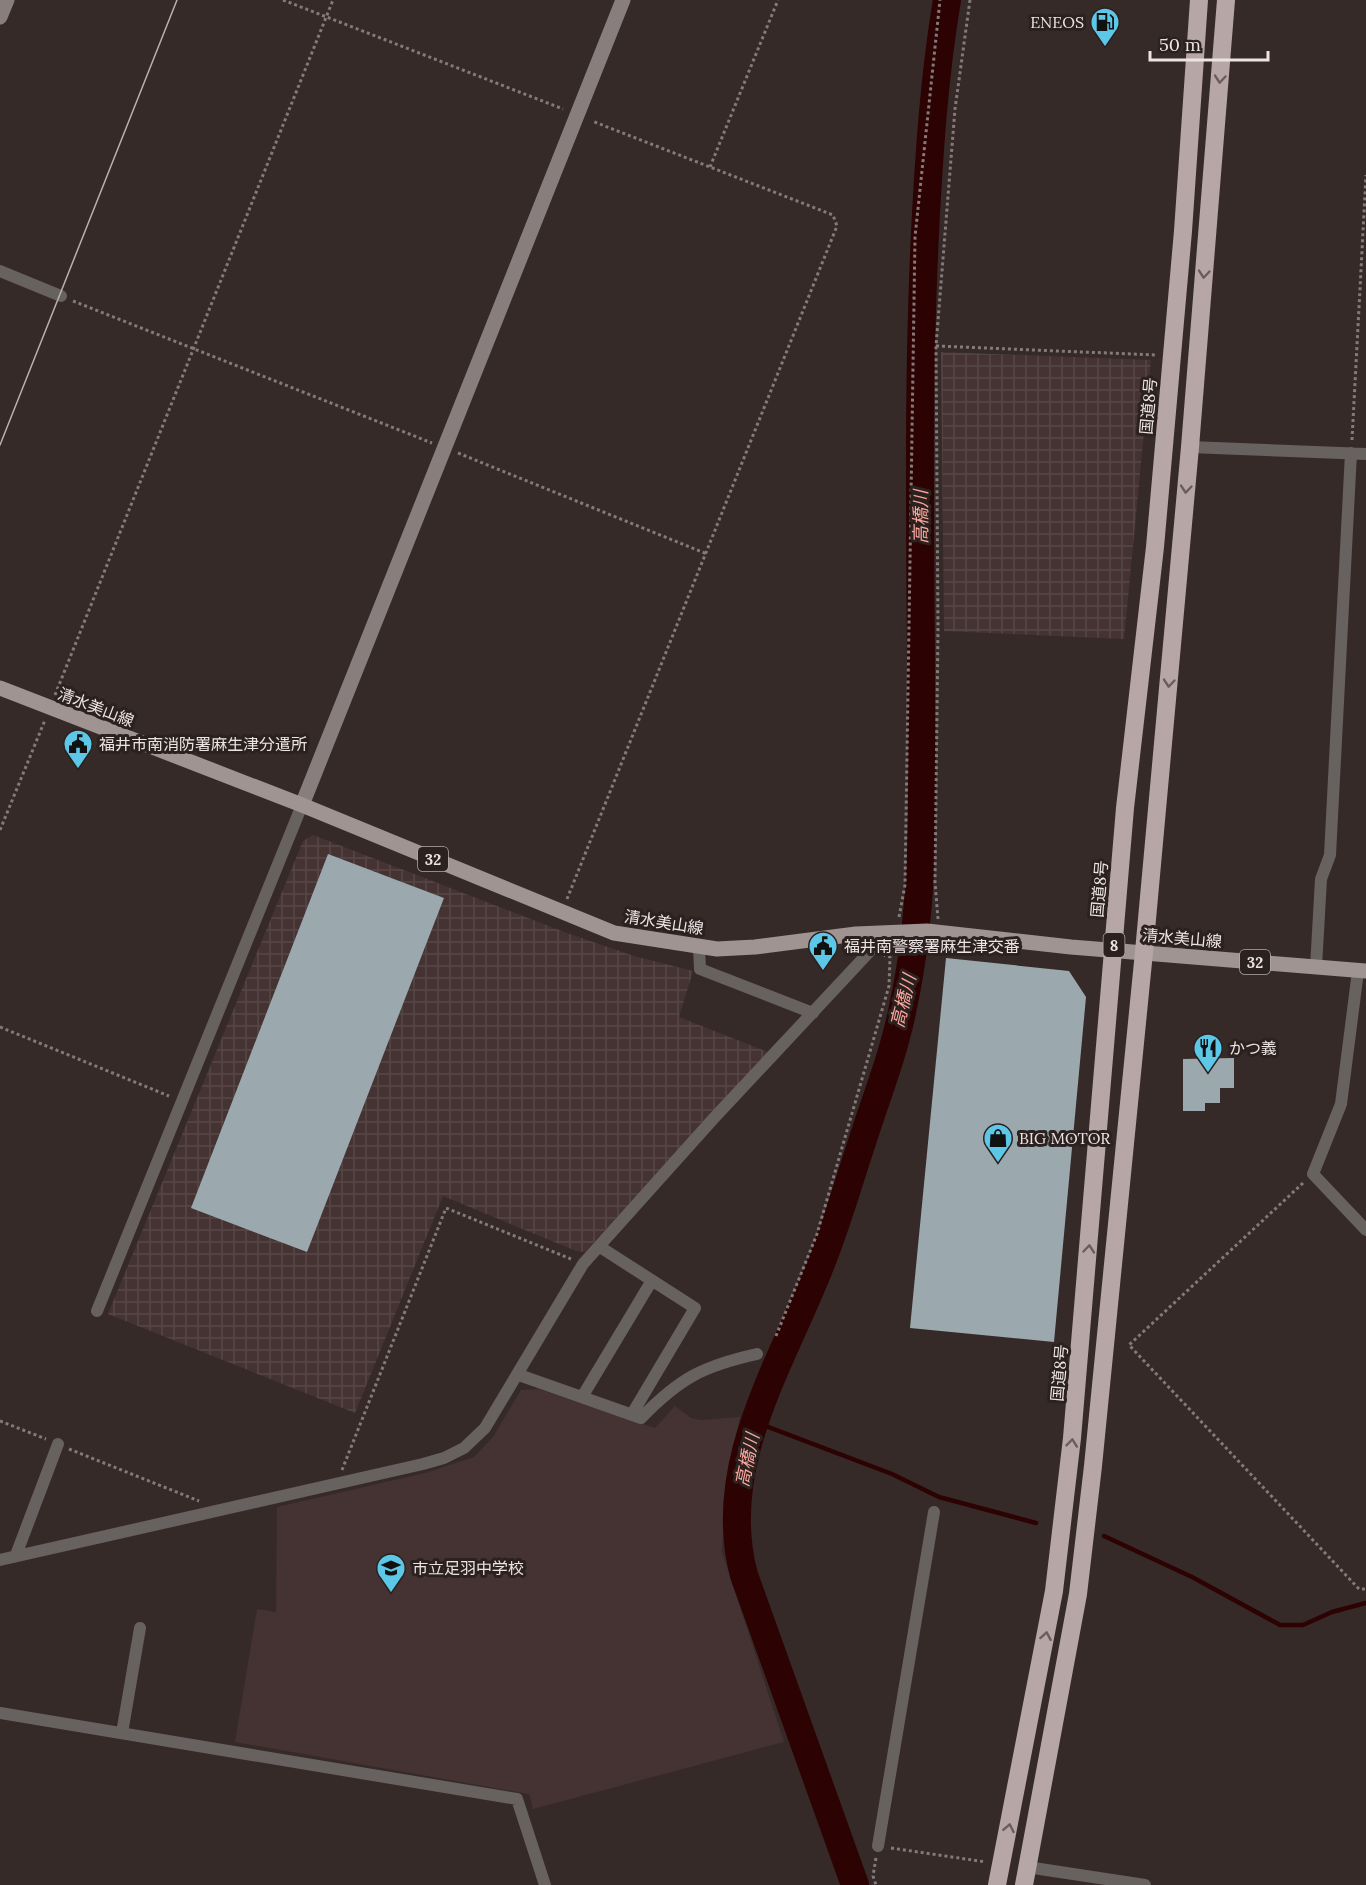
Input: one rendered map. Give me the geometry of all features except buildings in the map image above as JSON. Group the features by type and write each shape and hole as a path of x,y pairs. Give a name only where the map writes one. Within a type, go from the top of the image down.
{"highway":[{"name":"国道8号","path":"997,1885 1054,1591 1063,1522 1090,1239 1125,808 1155,547 1199,0"},
{"name":"8","path":"1023,1885 1078,1594 1144,952 1190,447 1226,0"}],"main road":[{"name":"清水美山線","path":"0,688 302,805 614,933 699,946 755,947 881,932 933,932 1362,971"}],"street":[{"path":"0,17 7,0"},
{"path":"97,1311 302,805 623,0"},
{"path":"0,271 61,296"},
{"path":"1190,447 1366,454"},
{"path":"1316,967 1321,879 1330,855 1351,453"},
{"path":"0,1560 423,1464 444,1458 464,1448 485,1428 519,1375 583,1264 714,1118 872,949 881,932"},
{"path":"699,946 700,969 813,1013"},
{"path":"1362,971 1341,1104 1312,1173 1366,1230"},
{"path":"600,1247 651,1282 695,1308 632,1414"},
{"path":"582,1397 651,1282"},
{"path":"519,1375 641,1418 670,1389 693,1374 722,1362 757,1354"},
{"path":"16,1556 58,1444"},
{"path":"878,1846 934,1512"},
{"path":"122,1732 140,1628"},
{"path":"0,1713 517,1799 545,1885"},
{"path":"1028,1867 1145,1885"}],"path":[{"path":"283,0 833,215 837,226 562,912"},
{"path":"0,830 333,0"},
{"path":"710,167 778,0"},
{"path":"897,931 905,873 915,237 940,0"},
{"path":"933,932 938,628 936,346 955,109 970,0"},
{"path":"1351,453 1366,175"},
{"path":"61,296 707,554"},
{"path":"936,346 1172,356"},
{"path":"777,1336 817,1234 889,986 890,957 872,949"},
{"path":"0,1027 182,1101"},
{"path":"1312,1173 1129,1345 1359,1589 1366,1588"},
{"path":"337,1482 446,1208 583,1264"},
{"path":"0,1421 202,1502 207,1512"},
{"path":"876,1885 873,1876 878,1846 1001,1865"}],"shaded area":[{"path":"941,352 1151,360 1124,639 944,631"},
{"path":"313,835 567,933 634,956 693,971 679,1017 768,1052 585,1252 576,1251 443,1196 355,1413 108,1314 303,841"},
{"path":"539,1389 655,1428 675,1406 691,1418 701,1420 740,1417 725,1493 722,1552 784,1742 533,1809 529,1794 235,1742 257,1609 276,1612 277,1507 425,1473 474,1457 493,1437 521,1390"}],"waterway":[{"name":"高橋川","path":"855,1885 744,1575 737,1534 738,1493 745,1453 758,1414 828,1245 861,1146 896,1038 911,964 920,878 922,791 921,340 933,116 947,0"},
{"path":"755,1422 892,1474 939,1497 1036,1523"},
{"path":"1104,1536 1192,1577 1280,1625 1303,1625 1332,1612 1366,1603"}],"tram line":[{"path":"0,445 177,0"}],"place":[{"name":"ENEOS","path":"1105,48"},
{"name":"福井市南消防署麻生津分遣所","path":"78,770"},
{"name":"福井南警察署麻生津交番","path":"823,972"},
{"name":"かつ義","path":"1208,1074"},
{"name":"BIG MOTOR","path":"998,1164"},
{"name":"市立足羽中学校","path":"391,1594"}]}
